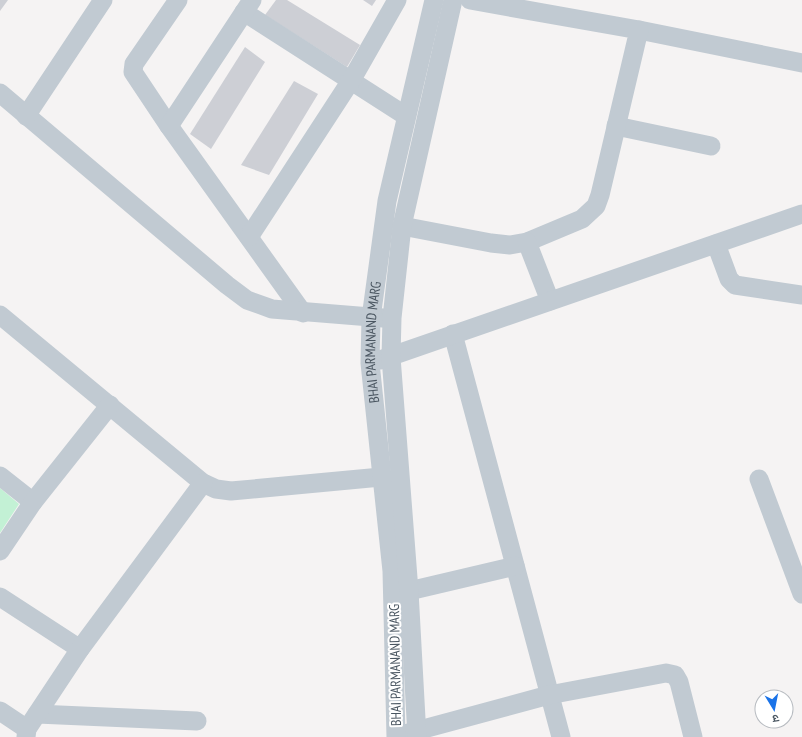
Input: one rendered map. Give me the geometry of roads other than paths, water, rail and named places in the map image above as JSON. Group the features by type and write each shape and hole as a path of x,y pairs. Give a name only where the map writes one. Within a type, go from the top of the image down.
{"street":[{"path":"26,116 103,0"},
{"path":"178,0 133,68 135,76 248,238 303,313"},
{"path":"248,238 352,80 397,0"},
{"name":"BHAI PARMANAND MARG","path":"396,737 392,571 370,363 371,318 387,201 434,0"},
{"name":"BHAI PARMANAND MARG","path":"417,734 409,591 391,357 392,318 402,226 453,0"},
{"path":"470,0 639,30 802,62"},
{"path":"169,126 248,6 352,80 406,116"},
{"path":"402,226 491,243 510,245 527,242 582,219 596,206 639,30"},
{"path":"0,93 227,285 247,300 272,309 303,313 392,318"},
{"path":"616,126 711,146"},
{"path":"370,363 802,214"},
{"path":"527,242 550,301"},
{"path":"716,244 728,279 734,285 802,295"},
{"path":"0,315 204,483 216,489 231,491 381,477"},
{"path":"453,334 561,737"},
{"path":"0,551 33,502 110,405"},
{"path":"0,476 33,502"},
{"path":"759,479 801,589"},
{"path":"0,711 27,733 37,714 80,649 204,483"},
{"path":"409,591 515,566"},
{"path":"0,597 80,649"},
{"path":"396,737 437,732 549,695 666,673 675,676 679,682 693,737"},
{"path":"37,714 197,721"}]}
